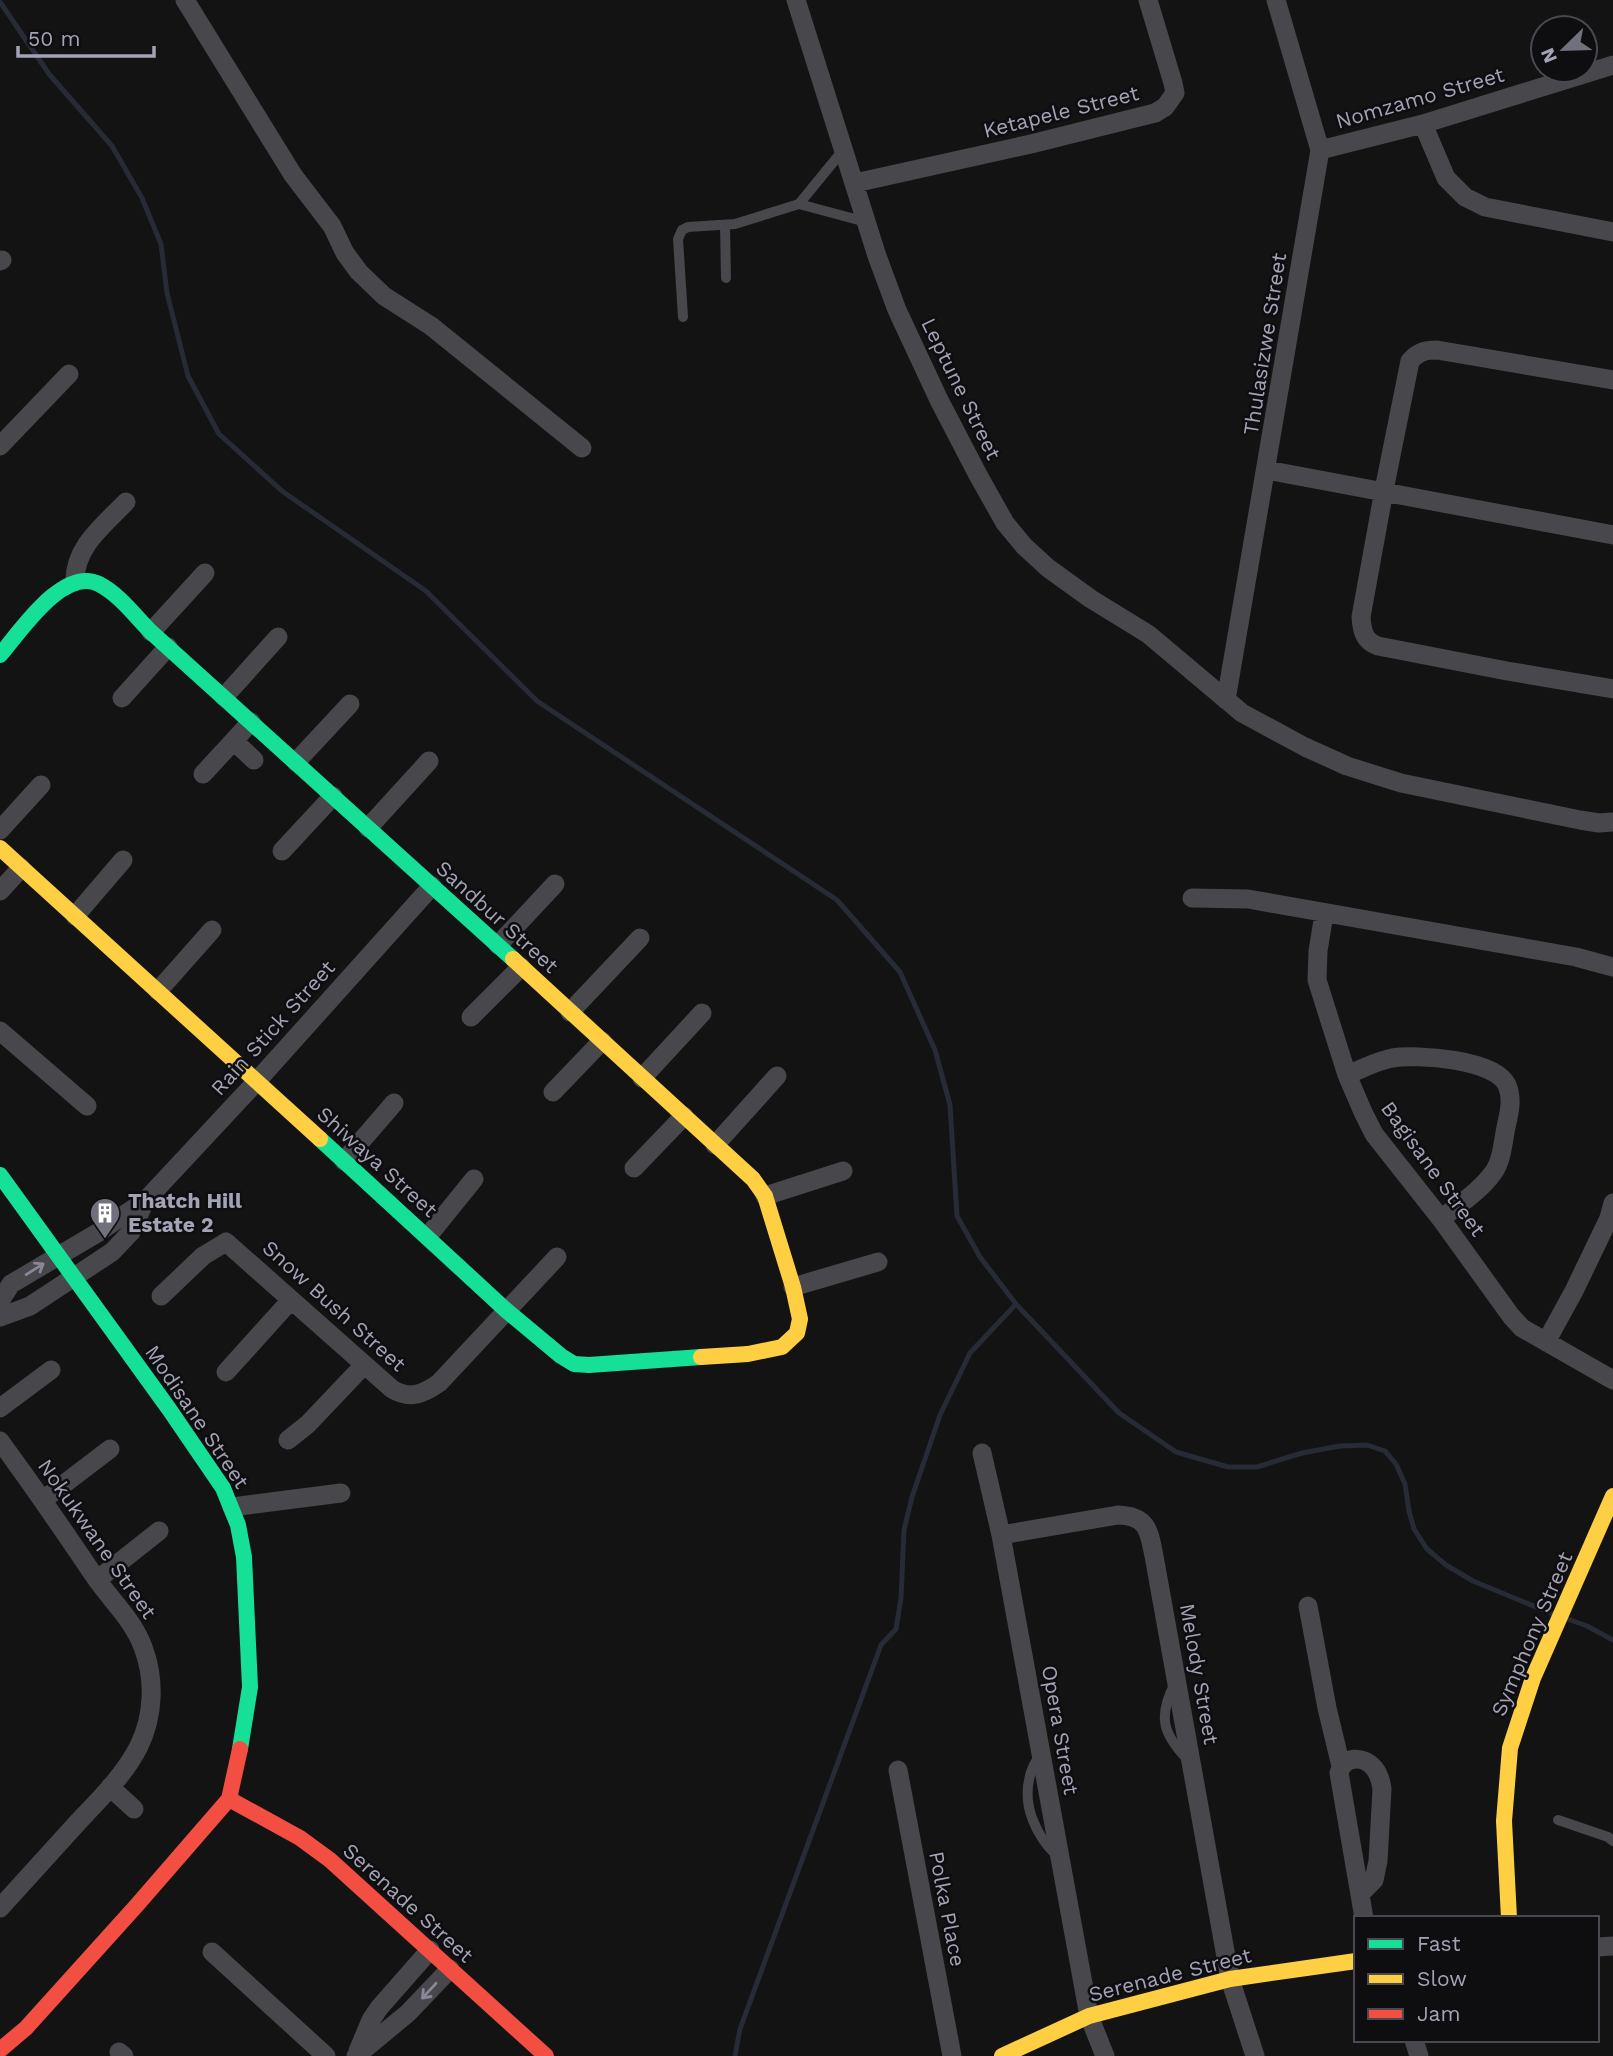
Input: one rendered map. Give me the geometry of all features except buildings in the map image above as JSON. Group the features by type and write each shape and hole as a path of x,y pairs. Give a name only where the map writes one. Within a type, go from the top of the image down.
{"street":[{"path":"185,0 293,175 332,226 345,253 359,272 384,296 431,326 582,448"},
{"name":"Leptune Street","path":"796,0 877,256 897,310 944,410 1005,523 1024,546 1048,568 1091,599 1148,634 1242,713 1305,747 1347,766 1401,783 1589,821 1613,822"},
{"name":"Ketapele Street","path":"855,183 1031,144 1154,113 1165,107 1175,93 1148,0"},
{"name":"Thulasizwe Street","path":"1226,700 1320,150 1276,0"},
{"name":"Nomzamo Street","path":"1320,150 1423,124 1613,65"},
{"path":"1423,124 1446,178 1465,197 1485,206 1613,232"},
{"path":"1613,380 1437,350 1425,350 1417,354 1410,361 1361,617 1362,631 1370,643 1613,689"},
{"path":"0,446 69,374"},
{"path":"1267,470 1613,535"},
{"path":"0,655 55,593 72,583 80,552 126,502"},
{"path":"151,632 205,573"},
{"name":"Sandbur Street","path":"72,583 82,580 99,584 753,1179 765,1196 800,1319 797,1333 782,1347"},
{"path":"224,697 278,637"},
{"path":"122,698 168,647"},
{"path":"296,762 350,704"},
{"path":"203,774 251,722"},
{"path":"234,741 254,760"},
{"path":"368,828 429,761"},
{"path":"0,830 41,785"},
{"path":"282,851 333,796"},
{"name":"Shiwaya Street","path":"0,848 428,1236 507,1311 561,1356 574,1364 589,1366 748,1353 782,1347"},
{"path":"75,916 123,860"},
{"path":"0,891 21,868"},
{"path":"498,945 555,884"},
{"name":"Rain Stick Street","path":"0,1301 11,1284 146,1200 432,886"},
{"path":"1192,898 1248,899 1576,957 1613,967"},
{"name":"Bagisane Street","path":"1324,914 1317,980 1347,1075 1374,1133 1522,1328 1613,1380"},
{"path":"158,990 212,930"},
{"path":"570,1012 640,938"},
{"path":"471,1017 521,967"},
{"path":"642,1078 702,1013"},
{"path":"0,1031 87,1106"},
{"path":"553,1092 602,1041"},
{"path":"1347,1075 1378,1061 1427,1056 1486,1068 1507,1085 1510,1110 1499,1163 1494,1173 1481,1186 1441,1219"},
{"path":"715,1145 777,1076"},
{"path":"344,1161 394,1103"},
{"path":"634,1168 684,1116"},
{"path":"765,1196 843,1171"},
{"name":"Modisane Street","path":"0,1175 223,1488 238,1525 244,1557 250,1687 229,1799 138,1905 26,2028 0,2050"},
{"path":"428,1236 474,1180"},
{"name":"Rain Stick Street","path":"0,1317 30,1306 112,1252 125,1239 146,1200"},
{"path":"1546,1342 1612,1214"},
{"name":"Snow Bush Street","path":"161,1296 202,1256 226,1242 399,1394 416,1396 439,1383 556,1257"},
{"path":"793,1287 878,1262"},
{"path":"226,1372 291,1300"},
{"path":"289,1440 364,1365"},
{"path":"0,1408 51,1370"},
{"name":"Nokukwane Street","path":"0,1441 133,1628 143,1645 150,1670 150,1714 146,1729 127,1766 0,1908"},
{"path":"43,1500 110,1449"},
{"name":"Opera Street","path":"982,1453 1001,1535 1089,2016 1105,2056"},
{"path":"232,1507 341,1493"},
{"name":"Symphony Street","path":"1509,1916 1504,1821 1510,1748 1533,1678 1613,1496"},
{"name":"Melody Street","path":"1001,1535 1118,1515 1142,1521 1147,1528 1152,1543 1230,1979 1255,2056"},
{"path":"97,1580 159,1531"},
{"path":"1308,1606 1340,1766 1340,1784 1364,1916"},
{"path":"1340,1766 1353,1759 1367,1762 1380,1778 1382,1789 1378,1861 1374,1880 1360,1894"},
{"name":"Polka Place","path":"898,1770 952,2056"},
{"path":"110,1787 134,1809"},
{"name":"Serenade Street","path":"229,1799 300,1838 330,1860 546,2056"},
{"path":"356,2055 379,2008 430,1950"},
{"path":"212,1952 326,2056"},
{"name":"Serenade Street","path":"1002,2056 1089,2016 1230,1979 1354,1961"},
{"path":"356,2055 408,2012 450,1969"}],"lane":[{"path":"799,204 844,149"},
{"path":"683,317 678,239 682,230 688,227 735,224 799,204 866,222"},
{"path":"725,225 726,278"},
{"path":"1558,1820 1613,1841"}],"waterway":[{"path":"0,2 49,74 112,146 142,198 161,244 167,293 188,376 219,434 282,491 426,591 537,701 837,900 900,972 935,1050 950,1105 957,1216 980,1257 1016,1304 1119,1413 1176,1452 1228,1467 1257,1467 1302,1453 1340,1446 1367,1445 1385,1451 1396,1464 1405,1484 1414,1529 1427,1549 1446,1565 1473,1581 1553,1614"},
{"path":"735,2056 740,2029 881,1645 896,1629 901,1598 904,1530 912,1497 940,1415 970,1353 1016,1304"},
{"path":"1568,1619 1613,1640"}],"traffic: fast":[{"path":"0,655 43,604 57,592 71,584 85,581 99,584 120,600 151,632 513,959"},
{"path":"320,1139 507,1311 574,1364 701,1357"},
{"path":"0,1175 223,1488 238,1525 244,1557 250,1687 240,1749"}],"traffic: slow":[{"path":"0,848 320,1139"},
{"path":"513,959 753,1179 765,1196 793,1287 800,1319 797,1333 782,1347 748,1354 701,1357"},
{"path":"1509,1916 1504,1821 1510,1748 1533,1678 1613,1496"},
{"path":"1002,2056 1089,2016 1230,1979 1354,1961"}],"traffic: jam":[{"path":"0,2050 26,2028 229,1799 240,1749"},
{"path":"229,1799 300,1838 330,1860 546,2056"}],"place":[{"name":"Thatch Hill Estate 2","path":"105,1240"}]}
